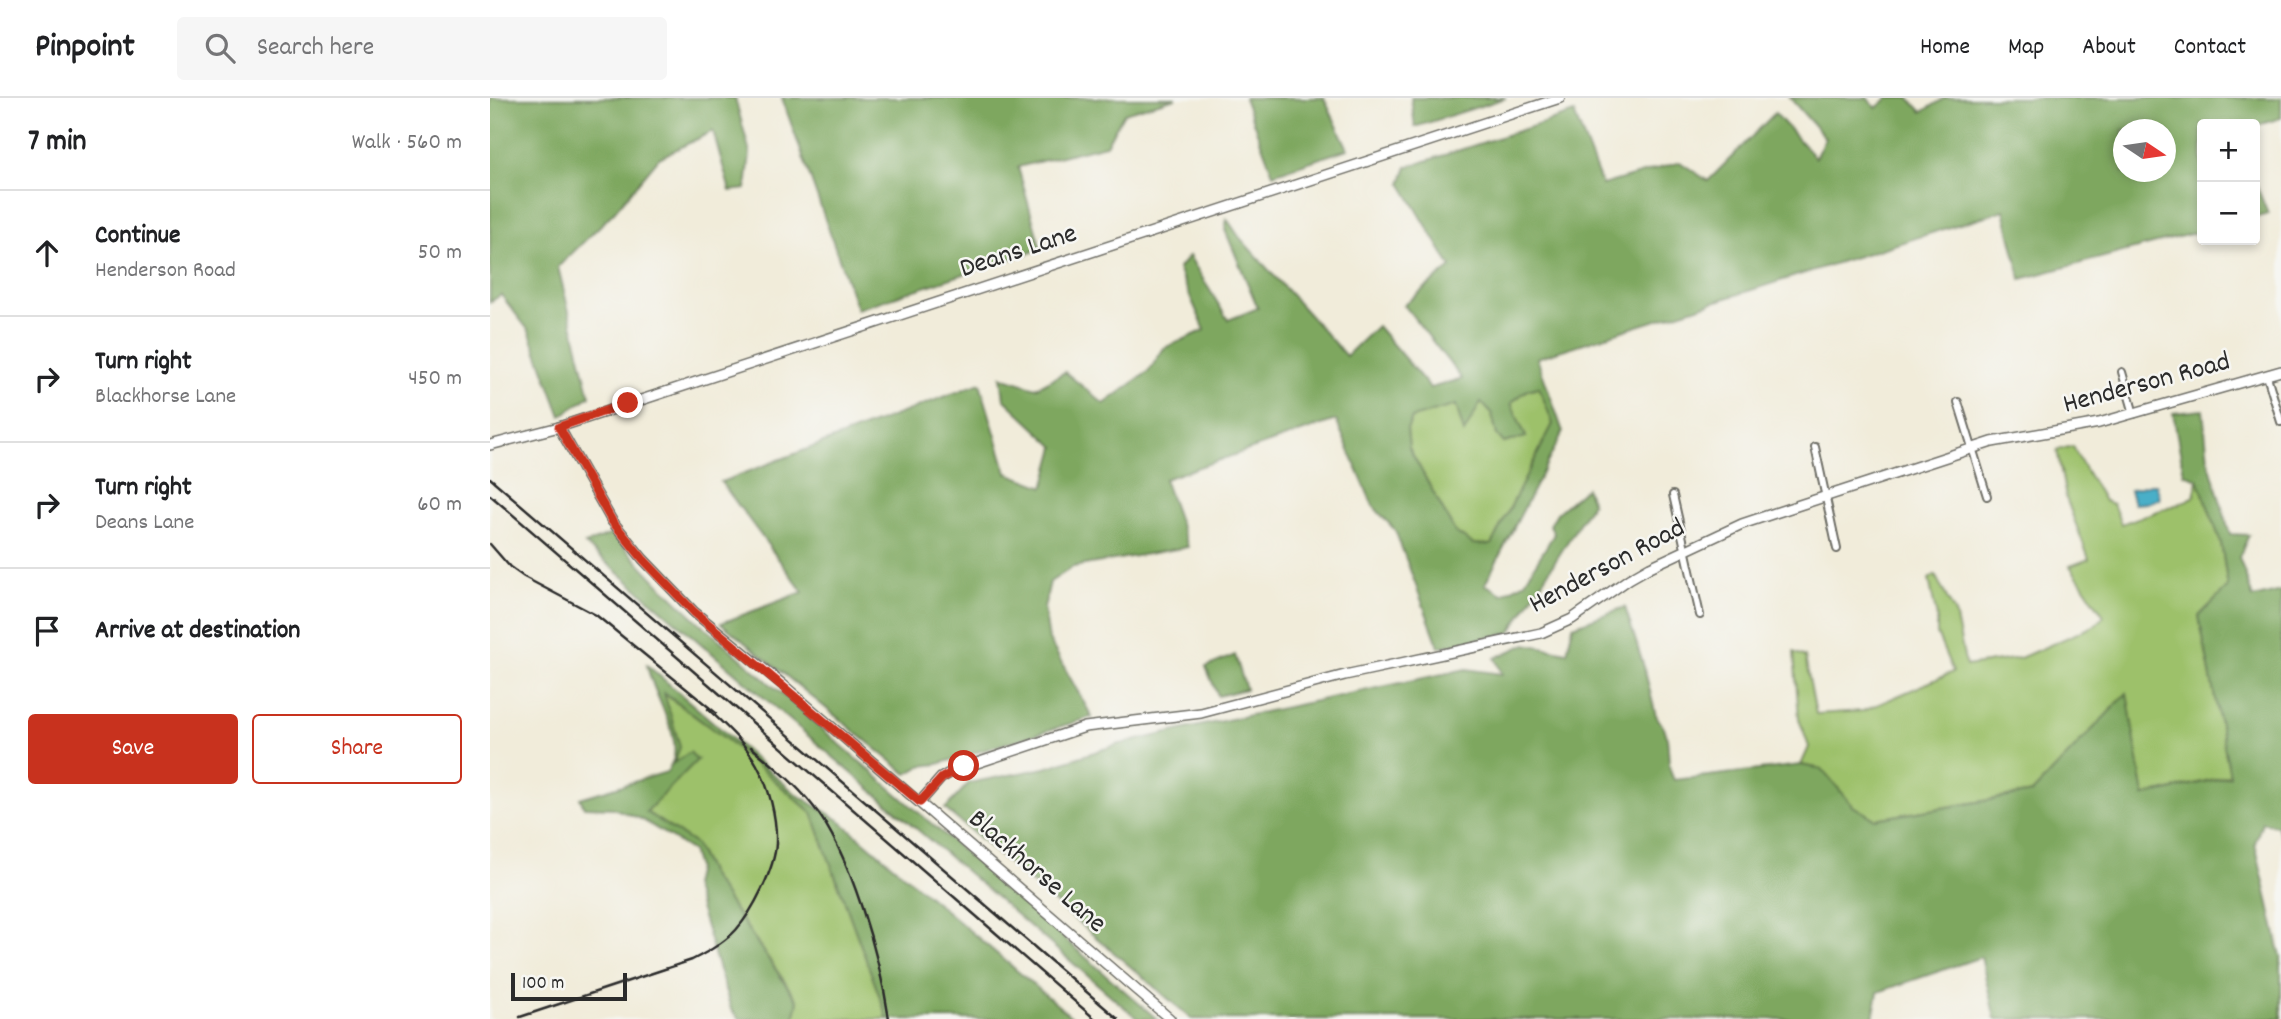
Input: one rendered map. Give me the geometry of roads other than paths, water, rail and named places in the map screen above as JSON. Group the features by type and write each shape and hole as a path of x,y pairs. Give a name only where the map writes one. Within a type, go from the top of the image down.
{"street":[{"name":"Deans Lane","path":"490,445 559,427 1560,98"},
{"name":"Henderson Road","path":"920,802 942,778 953,771 1085,727 1201,713 1345,675 1550,630 1572,619 1629,579 1742,524 1973,447 2069,430 2134,414 2281,371"},
{"path":"2122,372 2134,414"},
{"path":"2267,376 2281,422"},
{"path":"1958,402 1987,496"},
{"name":"Blackhorse Lane","path":"559,427 612,521 643,559 694,612 920,802 1170,1019"},
{"path":"1815,447 1837,549"},
{"path":"1673,495 1700,615"}],"water":[{"path":"2156,484 2160,498 2134,504 2130,490"}],"railway":[{"path":"490,478 1118,1019"},
{"path":"490,495 1095,1019"},
{"path":"490,544 510,567 524,577 596,615 716,713"},
{"path":"520,1017 692,960 726,939 749,912 762,889 775,853 774,813 765,783 747,749 708,709"},
{"path":"751,747 784,775 813,806 840,851 871,938 889,1019"}]}
